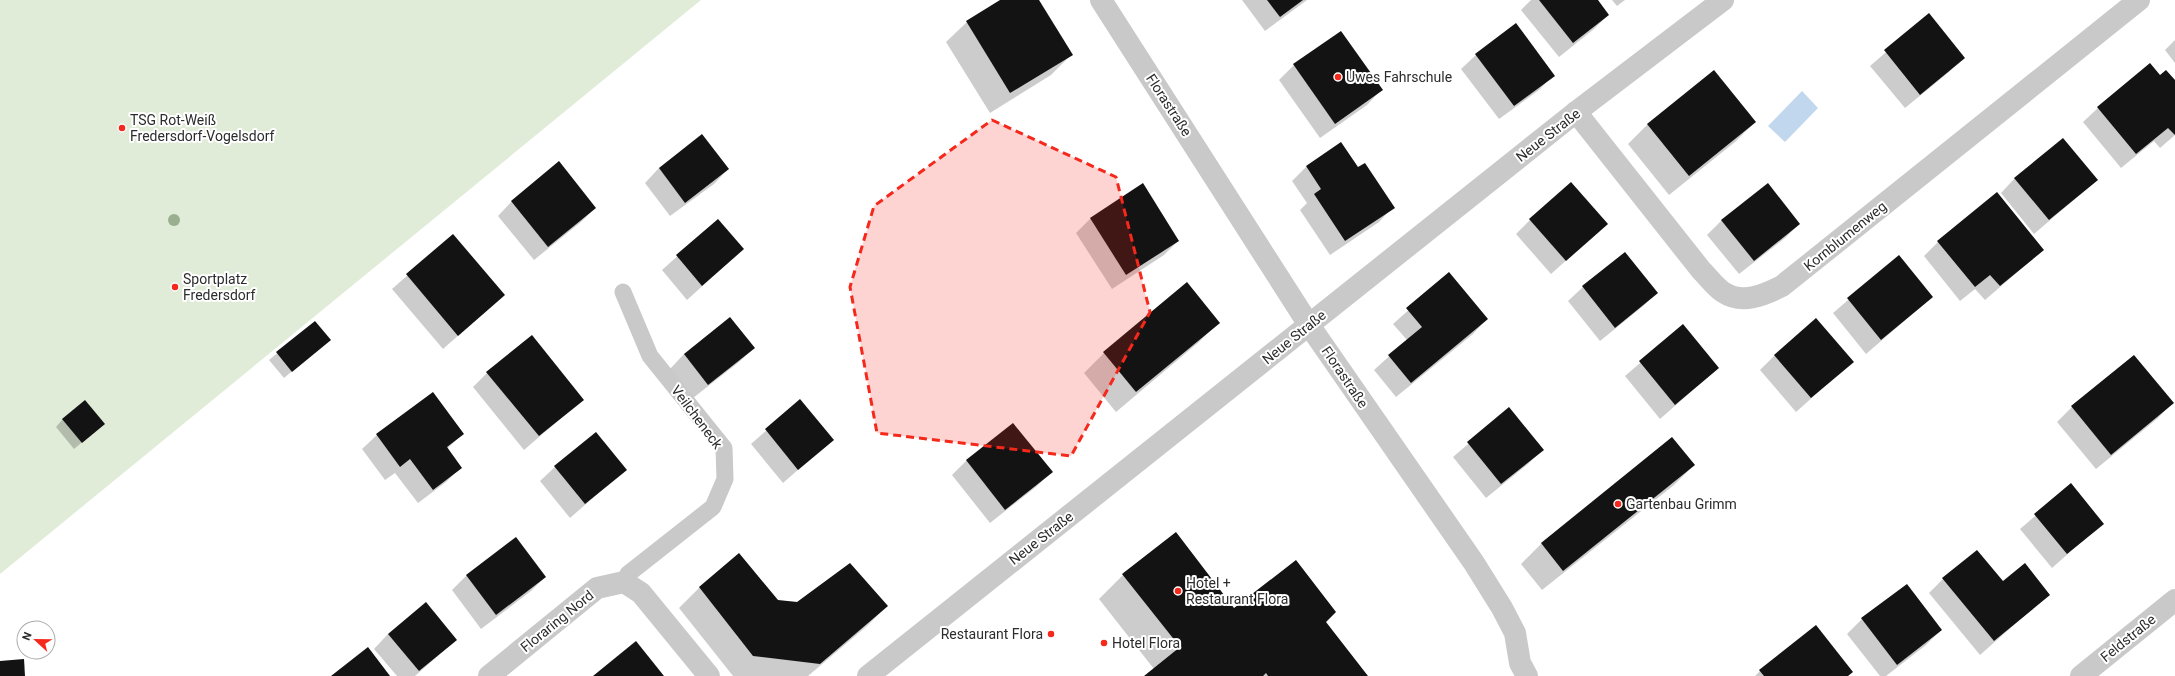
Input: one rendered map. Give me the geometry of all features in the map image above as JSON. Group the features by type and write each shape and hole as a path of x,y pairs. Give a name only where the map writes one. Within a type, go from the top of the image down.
{"street":[{"name":"Florastraße","path":"1101,0 1310,325 1474,563 1502,608 1515,633 1520,663 1527,676"},
{"name":"Neue Straße","path":"868,676 1576,112 1723,0"},
{"name":"Kornblumenweg","path":"1576,112 1701,270 1724,293 1744,299 1761,296 1782,286 2139,0"},
{"name":"Floraring Nord","path":"489,676 597,588 624,582"},
{"path":"624,582 642,593 709,676"},
{"name":"Feldstraße","path":"2081,676 2175,600"}],"lane":[{"name":"Veilcheneck","path":"623,292 650,356 724,448 725,478 713,507 628,574 624,582"}],"highlighted area":[{"path":"992,120 1116,177 1150,312 1071,456 877,433 850,287 874,206"}],"green space":[{"name":"Sportplatz Fredersdorf","path":"0,0 701,0 0,574"}],"water":[{"path":"1802,91 1818,108 1785,142 1768,126"}],"building":[{"path":"1000,0 1039,0 1073,55 1010,93 966,21"},
{"path":"1267,0 1303,0 1280,17"},
{"path":"1539,0 1598,0 1609,15 1573,43"},
{"path":"1929,13 1965,58 1920,95 1884,50"},
{"path":"1516,23 1555,76 1514,106 1475,54"},
{"name":"Uwes Fahrschule","path":"1341,31 1383,90 1335,124 1293,64"},
{"path":"2150,63 2160,75 2166,70 2175,80 2175,135 2168,128 2136,154 2097,107"},
{"path":"1714,70 1756,122 1689,176 1647,124"},
{"path":"702,134 729,169 685,203 659,168"},
{"path":"2063,138 2098,180 2049,220 2014,178"},
{"path":"1341,142 1358,167 1365,163 1395,208 1345,241 1314,194 1321,189 1306,166"},
{"path":"559,161 596,208 548,247 511,201"},
{"path":"1571,182 1608,224 1566,261 1529,219"},
{"path":"1143,183 1179,241 1126,275 1090,218"},
{"path":"1768,183 1800,224 1754,261 1721,220"},
{"path":"1997,192 2044,250 2000,286 1990,275 1975,287 1937,241"},
{"path":"718,219 744,249 702,286 676,255"},
{"path":"453,234 505,295 458,336 406,274"},
{"path":"1625,252 1658,293 1615,328 1582,286"},
{"path":"1899,255 1933,297 1881,340 1847,298"},
{"path":"1449,272 1488,319 1411,383 1388,355 1422,327 1406,308"},
{"path":"1187,282 1220,323 1136,392 1103,352"},
{"path":"730,317 755,348 708,385 684,354"},
{"path":"1816,318 1854,362 1811,398 1774,355"},
{"path":"315,321 331,340 292,372 276,352"},
{"path":"1683,324 1719,368 1675,405 1639,361"},
{"path":"532,335 584,400 539,436 486,372"},
{"path":"2134,355 2174,403 2111,455 2071,406"},
{"path":"433,392 464,434 447,447 462,468 433,490 410,459 400,467 376,434"},
{"path":"800,399 834,440 798,470 765,429"},
{"path":"85,400 105,424 82,443 62,419"},
{"path":"1509,407 1544,450 1501,484 1467,442"},
{"path":"1013,423 1053,472 1005,510 966,460"},
{"path":"596,432 627,470 585,504 554,466"},
{"name":"Gartenbau Grimm","path":"1672,437 1695,465 1563,571 1541,543"},
{"path":"2071,483 2104,524 2067,554 2034,514"},
{"name":"Hotel + Restaurant Flora","path":"1176,532 1234,608 1296,560 1336,612 1326,622 1368,676 1268,676 1266,673 1263,676 1144,676 1180,647 1122,574"},
{"path":"516,537 546,577 496,615 466,575"},
{"path":"1977,550 2003,581 2025,563 2050,595 1994,641 1942,578"},
{"path":"739,553 778,600 797,602 850,563 888,606 820,664 753,656 699,587"},
{"path":"1907,584 1942,630 1897,665 1861,618"},
{"path":"426,602 457,640 419,671 388,634"},
{"path":"1816,625 1853,672 1848,676 1764,676 1759,670"},
{"path":"636,641 664,676 593,676"},
{"path":"368,647 390,676 331,676"},
{"path":"24,660 25,676 0,676 0,661"}],"place":[{"name":"Uwes Fahrschule","path":"1338,77"},
{"name":"TSG Rot-Weiß Fredersdorf-Vogelsdorf","path":"122,128"},
{"name":"Sportplatz Fredersdorf","path":"175,287"},
{"name":"Gartenbau Grimm","path":"1618,504"},
{"name":"Hotel + Restaurant Flora","path":"1178,591"},
{"name":"Restaurant Flora","path":"1051,634"},
{"name":"Hotel Flora","path":"1104,643"}]}
